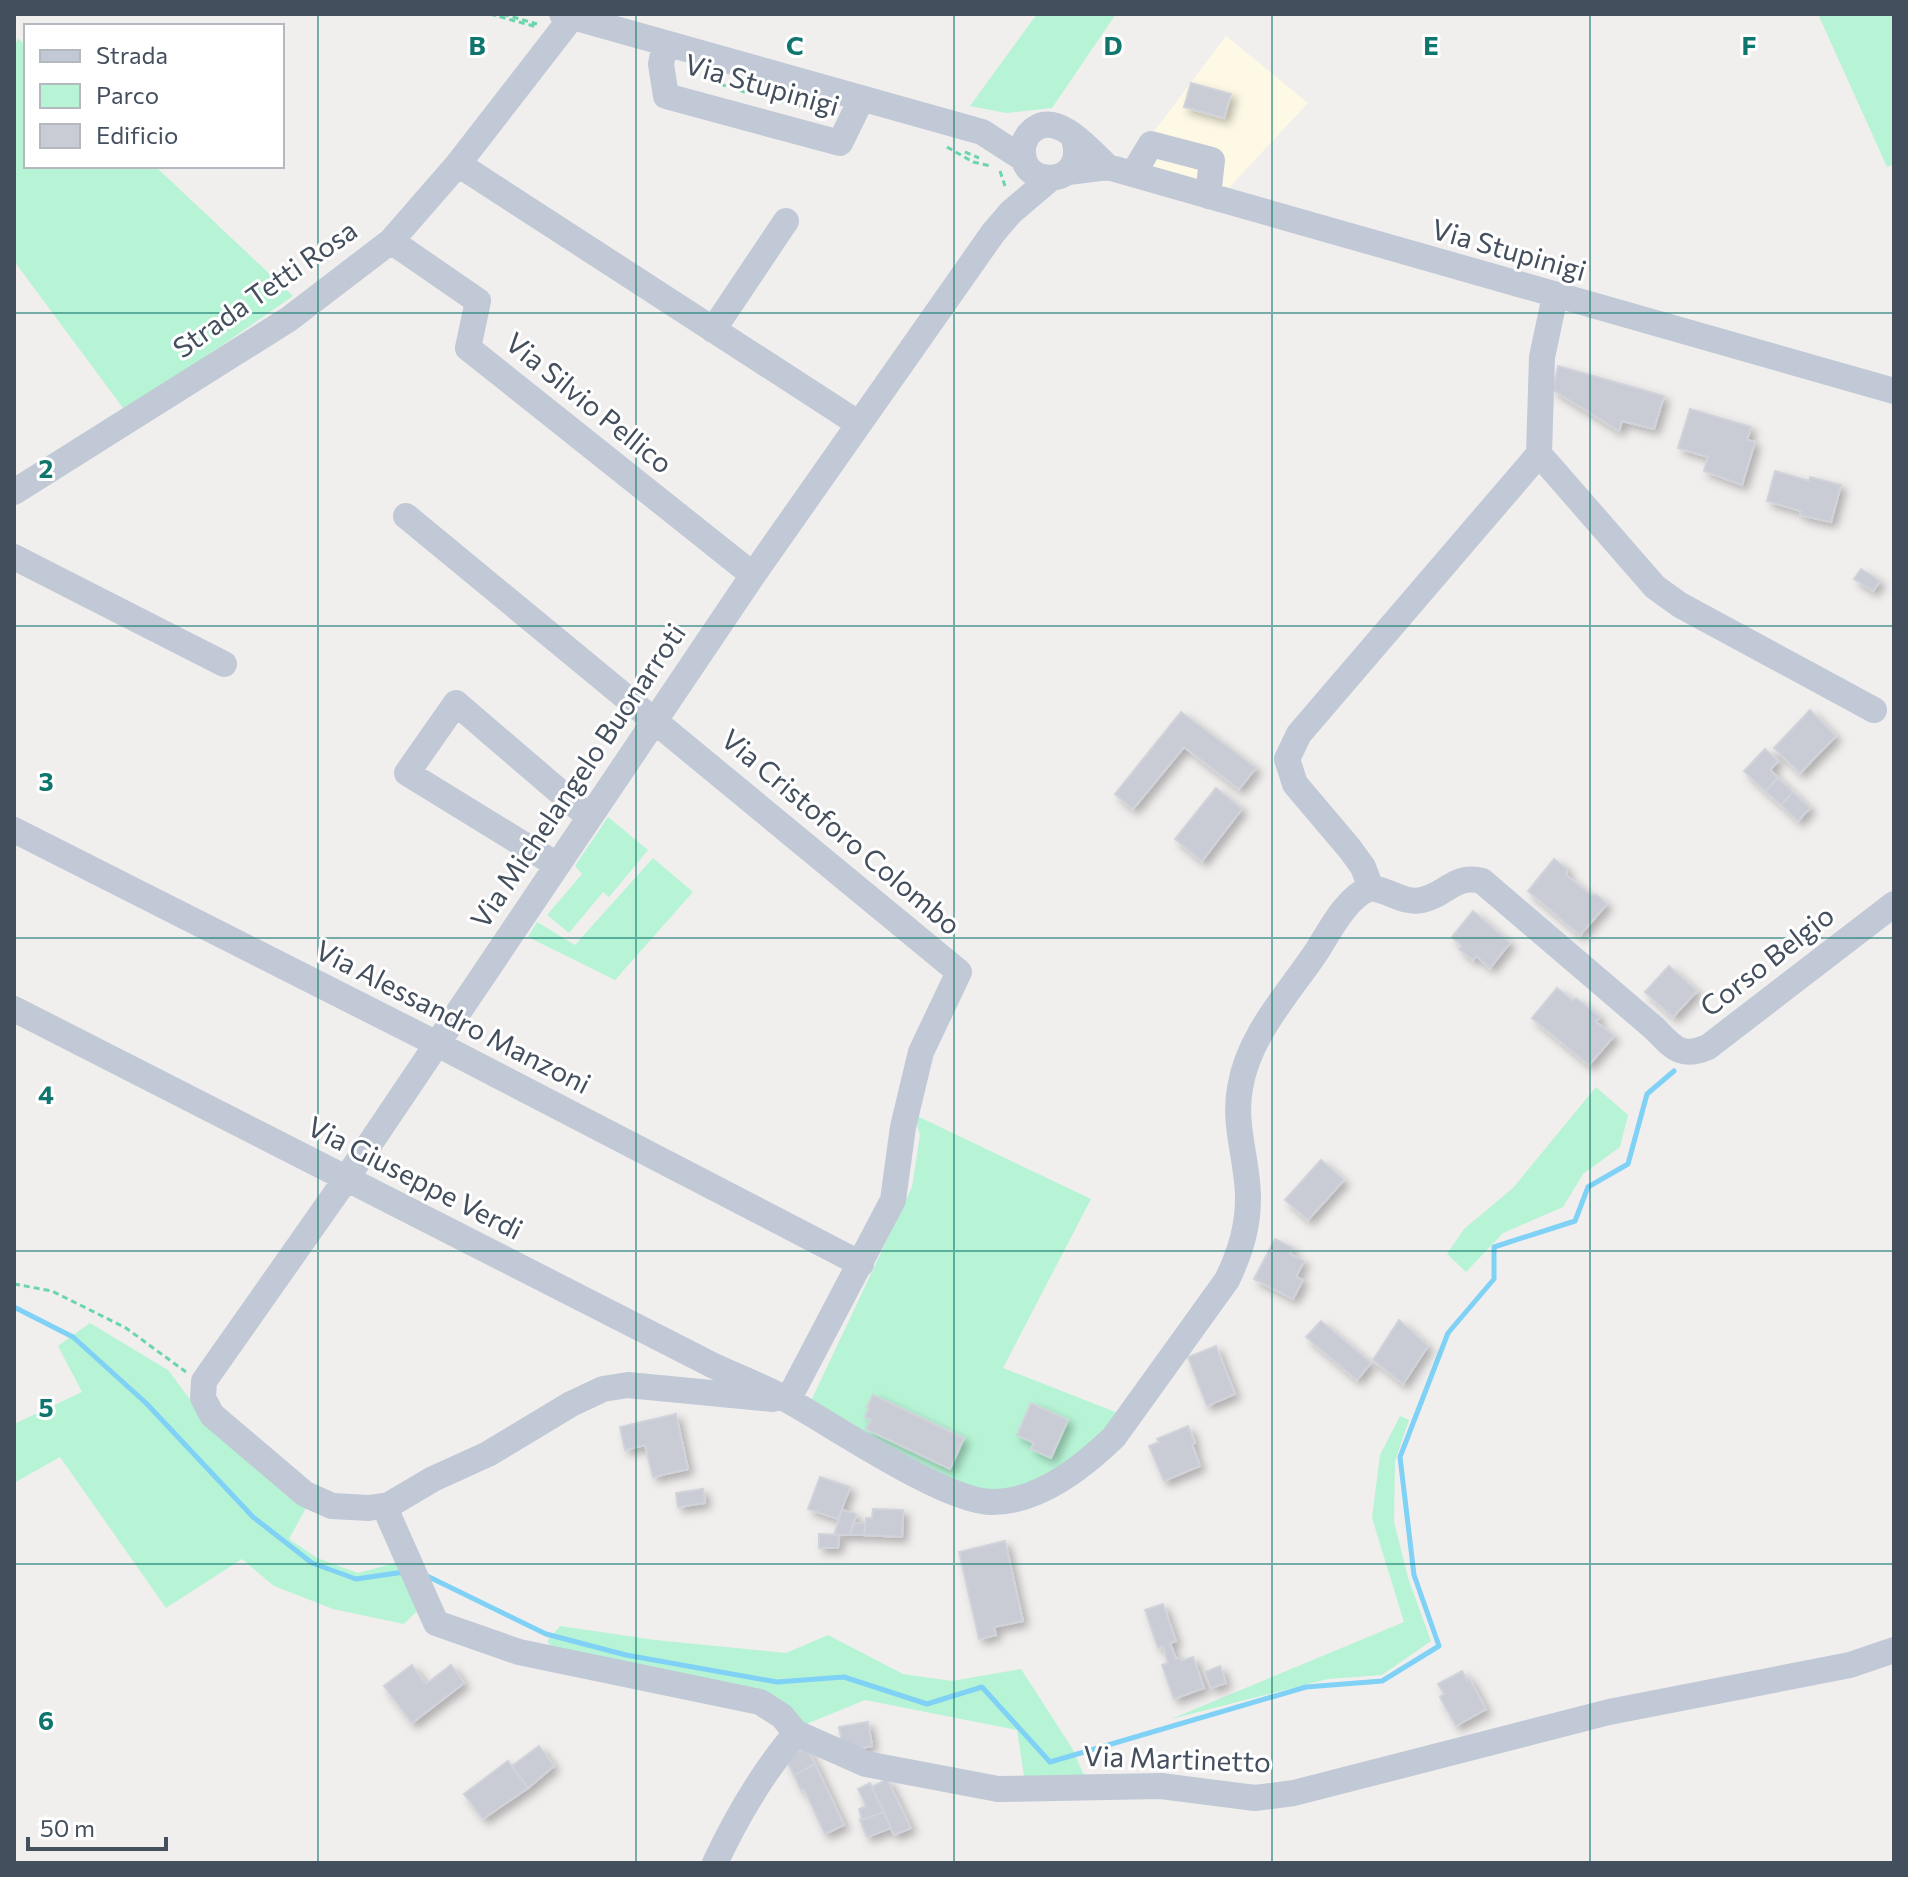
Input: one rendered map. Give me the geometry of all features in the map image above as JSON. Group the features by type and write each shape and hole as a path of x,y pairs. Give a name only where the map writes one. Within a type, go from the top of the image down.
{"street":[{"name":"Via Stupinigi","path":"564,21 663,54 857,110 982,132 1036,128"},
{"name":"Strada Tetti Rosa","path":"14,492 289,319 391,241 458,164 564,21"},
{"name":"Via Stupinigi","path":"663,54 666,96 840,143 857,110"},
{"path":"1053,124 1062,126 1074,139 1077,156 1043,169 1024,142 1036,128 1053,124"},
{"name":"Via Stupinigi","path":"982,132 1043,169 1108,167 1894,391"},
{"name":"Via Stupinigi","path":"1074,139 1108,167"},
{"path":"458,164 859,424"},
{"name":"Via Michelangelo Buonarroti","path":"204,1381 346,1179 753,575 993,233 1043,169"},
{"path":"713,330 786,221"},
{"name":"Via Silvio Pellico","path":"391,241 478,301 468,348 753,575"},
{"path":"204,1381 203,1398 212,1415 305,1494 332,1506 369,1508 389,1505 433,1479 488,1454 571,1404 603,1389 628,1385 788,1400 931,1482 968,1498 990,1503 1012,1501 1036,1492 1067,1475 1101,1450 1114,1437 1211,1303 1238,1257 1244,1240 1248,1196 1238,1115 1244,1067 1276,1008 1330,931 1356,896 1371,888 1363,867 1350,849 1295,784 1287,759 1299,734 1539,454 1542,357 1555,296"},
{"path":"1539,454 1655,587 1680,605 1874,710"},
{"name":"Via Cristoforo Colombo","path":"406,516 959,972 921,1052 903,1127 893,1200 788,1400"},
{"path":"14,557 224,664"},
{"path":"557,865 407,773 456,703 589,817"},
{"name":"Via Alessandro Manzoni","path":"14,830 437,1044 861,1264"},
{"name":"Corso Belgio","path":"1371,888 1411,900 1422,900 1463,879 1482,881 1674,1048 1685,1053 1708,1047 1894,904"},
{"name":"Via Giuseppe Verdi","path":"14,1009 714,1366 788,1400"},
{"name":"Via Martinetto","path":"389,1505 389,1517 436,1623 519,1652 760,1702 782,1716 796,1733 866,1764 998,1789 1161,1786 1255,1798 1294,1793 1609,1712 1850,1665 1894,1650"},
{"path":"715,1863 752,1792 796,1733"}],"path":[{"path":"490,14 564,21"},
{"path":"663,54 751,94 857,110"},
{"path":"938,142 973,162 998,168 1013,206"},
{"path":"14,1284 52,1291 126,1328 152,1345 167,1361 204,1381"}],"shaded area":[{"path":"1226,36 1308,103 1225,192 1131,162"}],"green space":[{"path":"1037,14 1116,14 1052,108 1006,113 970,106"},
{"path":"1818,14 1894,14 1894,164 1887,167"},
{"path":"18,38 24,44 24,168 157,168 293,296 126,412 14,261 14,49"},
{"path":"608,817 648,850 609,897 603,892 569,933 547,915 582,874 575,866"},
{"path":"653,858 693,892 615,980 528,937 537,922 575,945"},
{"path":"1596,1087 1628,1115 1620,1147 1583,1174 1563,1207 1503,1233 1466,1272 1447,1254 1464,1229 1513,1188"},
{"path":"913,1114 1091,1199 1003,1368 1123,1415 1046,1480 996,1496 953,1484 810,1403 912,1187 920,1135"},
{"path":"90,1323 168,1370 207,1422 287,1496 307,1506 289,1539 317,1558 358,1573 399,1562 422,1606 404,1624 333,1609 274,1586 242,1559 166,1608 60,1457 14,1483 14,1424 82,1392 58,1346"},
{"path":"1400,1416 1409,1420 1395,1461 1394,1522 1408,1578 1431,1641 1382,1675 1328,1679 1171,1719 1404,1622 1372,1518 1380,1455"},
{"path":"560,1626 655,1640 786,1653 828,1635 903,1674 952,1681 1021,1669 1072,1748 1083,1773 1110,1793 1027,1796 1017,1730 865,1700 804,1725 559,1657 547,1641"}],"building":[{"path":"1191,83 1231,94 1224,118 1184,107"},
{"path":"1558,366 1664,396 1654,429 1622,421 1619,431 1553,390"},
{"path":"1690,409 1751,427 1747,440 1755,442 1742,485 1704,471 1708,457 1678,448"},
{"path":"1775,471 1809,481 1810,477 1841,485 1831,522 1800,515 1801,511 1767,501"},
{"path":"1861,569 1880,581 1873,591 1854,579"},
{"path":"1810,710 1836,736 1800,773 1774,748"},
{"path":"1181,712 1256,768 1239,789 1184,747 1133,809 1115,794"},
{"path":"1765,749 1778,761 1770,770 1778,778 1765,791 1744,771"},
{"path":"1778,778 1793,792 1781,805 1765,791"},
{"path":"1216,788 1242,809 1202,861 1175,839"},
{"path":"1793,792 1810,808 1798,821 1781,805"},
{"path":"1554,859 1567,869 1566,875 1607,904 1580,935 1528,891"},
{"path":"1473,911 1510,943 1490,968 1476,956 1473,960 1459,949 1462,946 1452,937"},
{"path":"1669,966 1697,991 1673,1017 1645,992"},
{"path":"1557,988 1600,1017 1596,1022 1614,1036 1589,1065 1532,1018"},
{"path":"1321,1160 1344,1180 1308,1220 1285,1200"},
{"path":"1275,1239 1293,1248 1290,1254 1304,1261 1296,1277 1303,1280 1293,1299 1254,1279"},
{"path":"1399,1320 1428,1346 1403,1384 1373,1360"},
{"path":"1321,1321 1371,1363 1357,1380 1306,1337"},
{"path":"1216,1346 1235,1394 1207,1406 1188,1357"},
{"path":"873,1395 964,1438 950,1469 866,1429 871,1420 865,1417 867,1407"},
{"path":"1031,1403 1068,1420 1051,1458 1031,1449 1034,1443 1017,1435"},
{"path":"676,1414 688,1469 653,1477 645,1445 625,1450 620,1427"},
{"path":"1188,1426 1200,1466 1164,1481 1149,1446 1159,1442 1157,1439"},
{"path":"820,1477 850,1487 838,1519 808,1509"},
{"path":"703,1489 705,1503 678,1507 676,1493"},
{"path":"873,1509 903,1510 902,1537 864,1535 866,1518 872,1518"},
{"path":"842,1510 856,1514 850,1535 834,1535"},
{"path":"854,1523 865,1523 864,1535 850,1535"},
{"path":"819,1534 839,1535 838,1548 819,1548"},
{"path":"1005,1541 1023,1621 994,1627 996,1635 979,1639 959,1552"},
{"path":"1163,1604 1176,1641 1170,1643 1176,1659 1180,1658 1181,1661 1193,1657 1204,1688 1174,1699 1162,1665 1168,1663 1163,1646 1158,1648 1145,1610"},
{"path":"412,1665 426,1684 451,1665 464,1683 412,1723 384,1686"},
{"path":"1220,1666 1226,1683 1211,1688 1205,1672"},
{"path":"1462,1671 1486,1709 1456,1726 1440,1697 1444,1694 1438,1684"},
{"path":"868,1722 872,1746 844,1752 839,1727"},
{"path":"539,1746 554,1766 528,1788 512,1766"},
{"path":"806,1748 815,1764 794,1775 785,1758"},
{"path":"508,1761 528,1788 483,1819 464,1794"},
{"path":"815,1764 844,1825 825,1834 794,1775"},
{"path":"887,1779 911,1828 894,1835 872,1787"},
{"path":"870,1783 884,1812 862,1820 859,1809 866,1806 858,1789"},
{"path":"884,1812 891,1828 867,1837 860,1820"}],"waterway":[{"path":"425,1575 546,1634 626,1655 777,1682 844,1677 927,1704 982,1687 1050,1762 1306,1687 1382,1681 1439,1646 1414,1575 1400,1457 1448,1333 1494,1279 1494,1247 1575,1221 1588,1187 1628,1164 1647,1094 1674,1071"},
{"path":"14,1307 73,1337 146,1403 253,1517 312,1563 356,1579 404,1572"}]}
